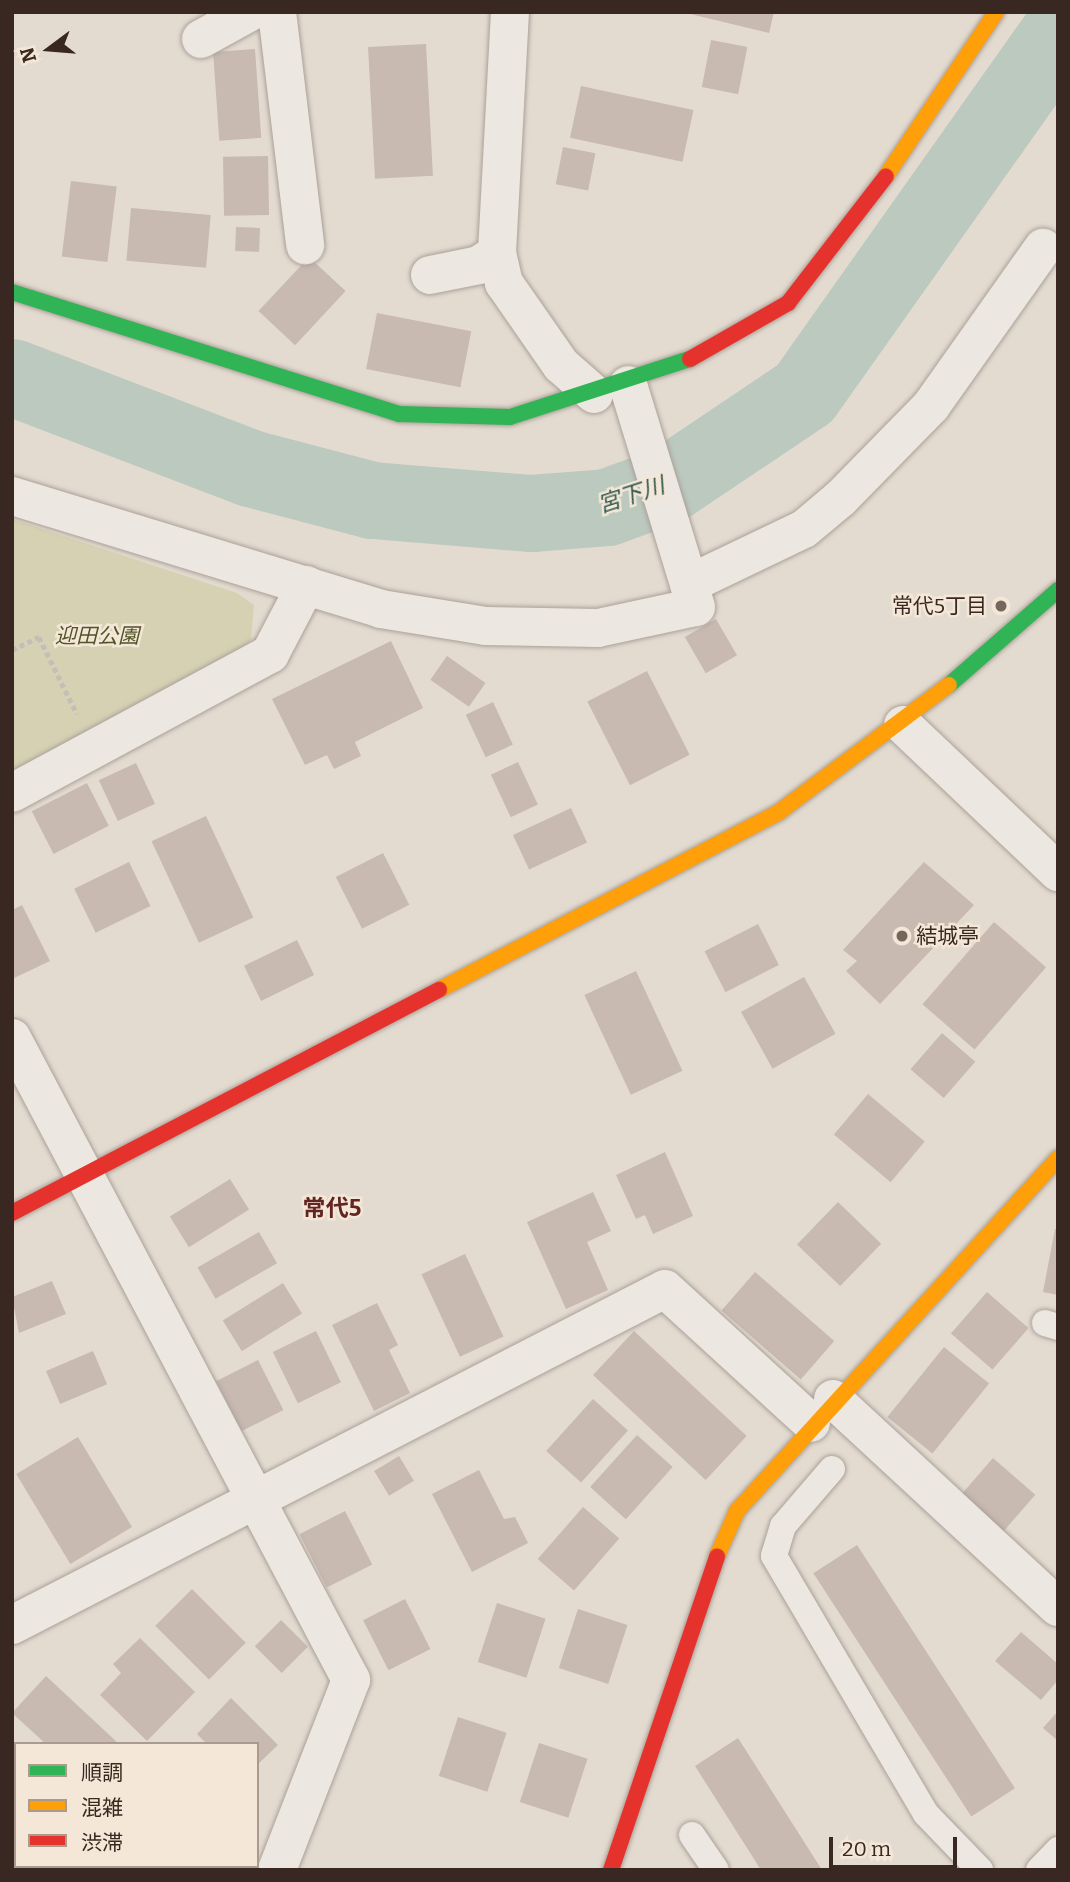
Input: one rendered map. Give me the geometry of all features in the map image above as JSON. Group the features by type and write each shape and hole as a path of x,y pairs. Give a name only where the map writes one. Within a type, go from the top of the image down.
{"street":[{"path":"201,39 250,12"},
{"path":"277,12 299,153 305,245"},
{"path":"12,496 380,609 486,626 598,628 696,607 618,393 561,365 504,283 498,253 510,12"},
{"path":"12,292 399,414 510,417 618,393 706,353 788,303 866,205 996,12"},
{"path":"687,577 804,529 841,498 931,406 1042,248"},
{"path":"430,275 479,265 498,253"},
{"path":"12,793 271,654 306,586"},
{"path":"12,1213 779,812 903,725 1058,590"},
{"path":"903,725 1058,872"},
{"path":"12,1038 351,1680 277,1870"},
{"path":"611,1870 721,1547 737,1511 822,1411 1058,1158"},
{"path":"12,1625 253,1497 665,1289 1051,1589"}],"lane":[{"path":"832,1469 783,1526 774,1556 926,1814 979,1870"},
{"path":"692,1835 716,1870"},
{"path":"1039,1870 1058,1850"}],"path":[{"path":"12,650 39,637 94,749"}],"green space":[{"name":"迎田公園","path":"12,519 237,593 254,605 251,639 242,653 12,778"}],"building":[{"path":"682,12 774,12 769,33"},
{"path":"711,40 747,47 738,94 702,87"},
{"path":"426,44 433,176 375,179 368,47"},
{"path":"255,49 261,138 219,141 213,52"},
{"path":"581,86 693,110 682,162 570,138"},
{"path":"563,147 595,153 588,191 556,184"},
{"path":"268,156 269,215 224,216 223,157"},
{"path":"71,181 117,187 107,262 62,256"},
{"path":"131,208 211,215 206,268 126,261"},
{"path":"236,227 260,228 259,252 235,251"},
{"path":"309,257 346,291 295,345 259,311"},
{"path":"377,313 471,331 460,387 366,369"},
{"path":"716,619 737,655 706,673 685,637"},
{"path":"391,641 423,708 355,742 361,756 334,769 327,755 305,765 272,699"},
{"path":"447,656 486,683 469,707 430,680"},
{"path":"647,671 690,755 630,785 587,701"},
{"path":"493,702 513,745 486,757 466,715"},
{"path":"518,762 538,805 511,817 491,775"},
{"path":"136,763 155,804 118,821 99,780"},
{"path":"87,783 109,826 54,854 32,811"},
{"path":"571,808 587,842 529,869 513,835"},
{"path":"206,816 253,918 199,943 152,841"},
{"path":"383,853 409,905 362,929 336,877"},
{"path":"129,862 150,906 96,933 74,889"},
{"path":"924,862 974,905 880,1004 846,971 857,961 843,950"},
{"path":"22,905 50,961 12,979 12,910"},
{"path":"994,922 1046,967 975,1050 922,1004"},
{"path":"758,924 779,965 725,992 705,951"},
{"path":"297,940 314,975 261,1001 244,966"},
{"path":"636,971 682,1071 631,1095 584,995"},
{"path":"804,977 836,1034 773,1069 741,1012"},
{"path":"942,1033 975,1062 944,1098 911,1069"},
{"path":"868,1094 925,1142 891,1182 834,1135"},
{"path":"665,1152 693,1216 653,1234 645,1215 636,1219 616,1175"},
{"path":"230,1179 249,1210 189,1247 170,1217"},
{"path":"593,1192 611,1231 587,1242 608,1290 566,1309 527,1222"},
{"path":"838,1202 881,1244 840,1286 797,1244"},
{"path":"1055,1229 1058,1229 1058,1295 1043,1292"},
{"path":"259,1232 277,1263 216,1299 198,1268"},
{"path":"465,1254 503,1336 460,1357 421,1274"},
{"path":"755,1272 834,1341 801,1379 722,1310"},
{"path":"52,1281 66,1314 19,1333 12,1297"},
{"path":"283,1283 302,1314 242,1351 223,1321"},
{"path":"987,1292 1029,1328 992,1370 951,1334"},
{"path":"377,1303 398,1345 389,1350 410,1393 374,1411 332,1325"},
{"path":"316,1331 341,1382 298,1403 273,1352"},
{"path":"634,1331 747,1436 706,1480 593,1375"},
{"path":"944,1347 989,1384 932,1453 887,1417"},
{"path":"93,1351 107,1384 60,1404 46,1371"},
{"path":"258,1360 283,1410 242,1431 216,1381"},
{"path":"593,1399 628,1430 581,1482 546,1451"},
{"path":"637,1435 673,1467 626,1519 590,1487"},
{"path":"78,1437 132,1527 70,1564 16,1474"},
{"path":"399,1456 414,1481 389,1496 374,1471"},
{"path":"993,1458 1035,1495 1002,1532 960,1496"},
{"path":"479,1470 504,1519 515,1517 528,1543 472,1572 432,1494"},
{"path":"583,1507 619,1538 574,1591 538,1559"},
{"path":"345,1511 372,1564 327,1588 300,1534"},
{"path":"857,1545 1015,1788 971,1817 813,1573"},
{"path":"192,1589 246,1643 209,1680 155,1626"},
{"path":"405,1599 430,1649 389,1670 363,1620"},
{"path":"497,1603 546,1619 526,1678 478,1662"},
{"path":"578,1609 627,1625 608,1684 559,1668"},
{"path":"281,1620 308,1647 282,1673 255,1646"},
{"path":"1021,1632 1058,1664 1058,1680 1041,1700 995,1661"},
{"path":"140,1638 195,1692 147,1741 100,1695 121,1673 113,1664"},
{"path":"46,1676 117,1742 44,1742 12,1713"},
{"path":"231,1698 278,1745 259,1763 259,1742 205,1742 197,1734"},
{"path":"1058,1711 1058,1741 1043,1728"},
{"path":"458,1717 507,1733 487,1792 439,1776"},
{"path":"738,1738 822,1870 761,1870 695,1766"},
{"path":"539,1743 588,1759 568,1818 520,1802"}],"waterway":[{"name":"宮下川","path":"12,377 250,468 372,500 531,513 607,507 667,485 804,393 1058,34"}],"traffic: fast":[{"path":"12,292 399,414 510,417 690,359"},
{"path":"949,685 1058,590"}],"traffic: slow":[{"path":"886,176 996,12"},
{"path":"439,990 779,812 949,685"},
{"path":"717,1556 737,1511 1058,1158"}],"traffic: jam":[{"path":"690,359 788,303 886,176"},
{"path":"12,1213 439,990"},
{"path":"611,1870 717,1556"}],"place":[{"name":"常代5丁目","path":"1001,606"},
{"name":"結城亭","path":"902,936"}],"district":[{"name":"常代5","path":"332,1208"}]}
